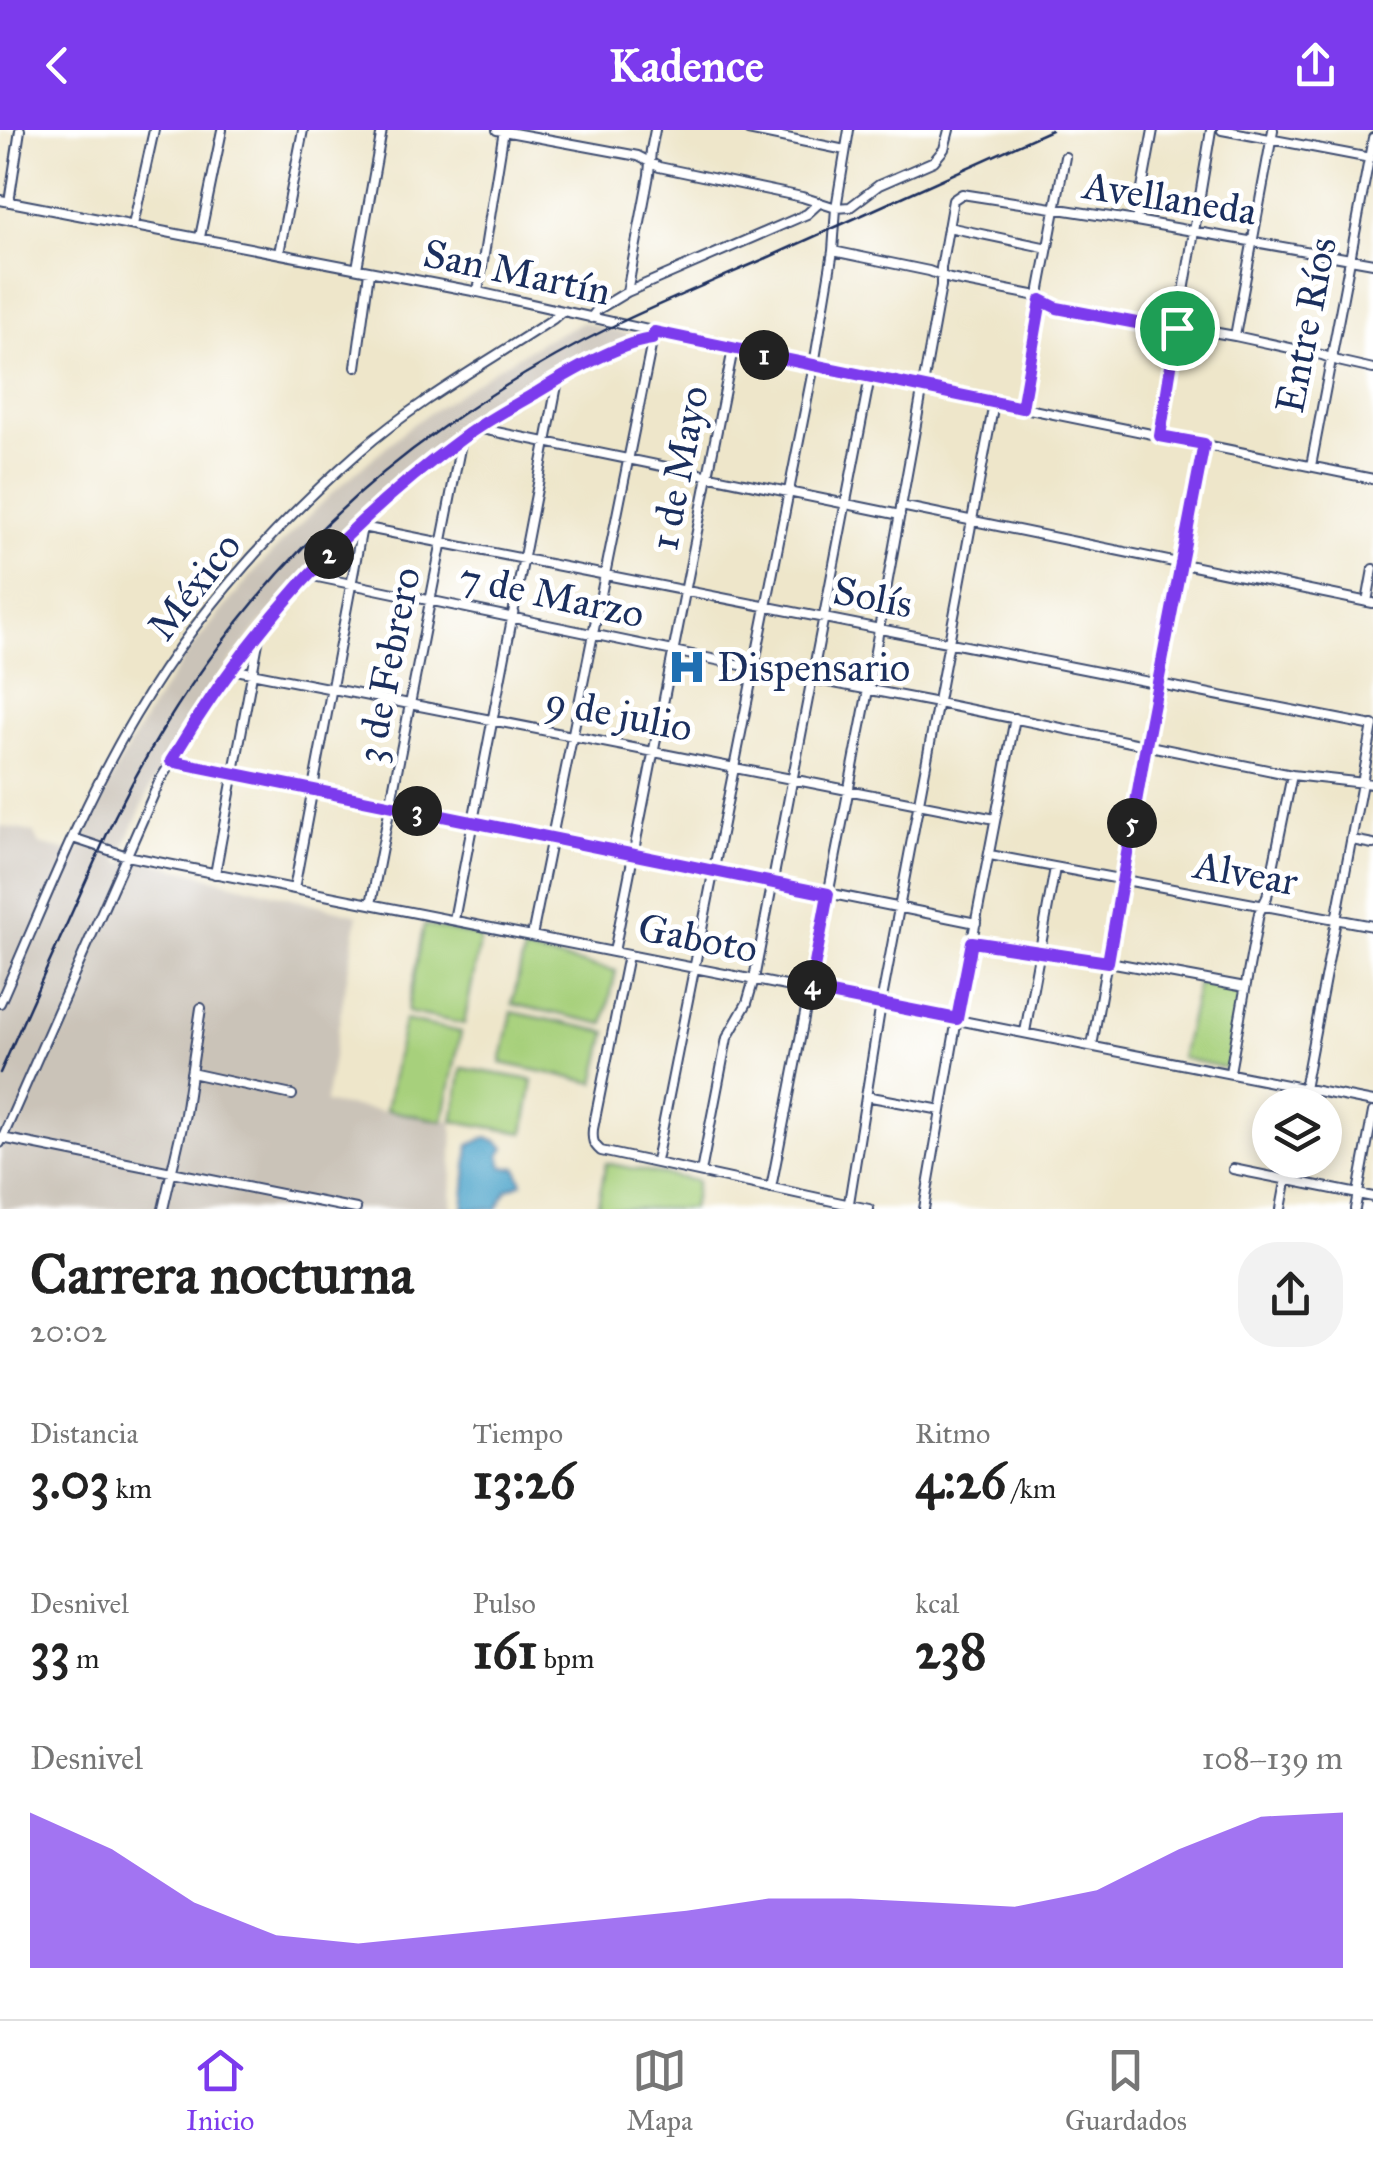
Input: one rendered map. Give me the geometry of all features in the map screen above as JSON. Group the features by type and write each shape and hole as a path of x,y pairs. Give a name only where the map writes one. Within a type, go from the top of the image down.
{"street":[{"path":"5,201 20,130"},
{"path":"133,225 154,130"},
{"path":"200,238 222,130"},
{"path":"279,253 303,130"},
{"path":"357,268 382,130"},
{"path":"478,292 501,130 638,156 659,167 802,197 836,208 850,206 878,184 934,161 944,148 948,130"},
{"path":"627,292 655,130"},
{"path":"748,130 844,150"},
{"path":"656,1161 814,365 848,130"},
{"path":"1136,222 1154,130"},
{"path":"1160,436 1211,130"},
{"path":"1222,130 1272,135 1371,158"},
{"path":"1235,336 1272,135"},
{"name":"Entre Ríos","path":"1310,466 1373,138"},
{"path":"1022,408 1065,157"},
{"name":"Avellaneda","path":"948,227 953,200 962,194 1373,263"},
{"name":"San Martín","path":"5,201 478,292 653,336 1373,479"},
{"path":"591,318 627,292 807,214 819,203"},
{"path":"771,1188 868,690 948,227 1048,248"},
{"path":"833,250 1032,295 1057,308 1163,328 1184,327 1235,336 1373,369"},
{"path":"356,367 370,272"},
{"name":"México","path":"0,1003 96,789 136,715 184,642 236,576 293,513 387,430 561,312"},
{"path":"356,1209 1,1140 146,810 171,761 260,632 308,575 360,525 462,438 558,379 653,336"},
{"path":"532,936 653,336"},
{"name":"1 de Mayo","path":"614,952 733,349"},
{"path":"701,1172 727,1038 748,1002 754,979 870,377"},
{"path":"454,920 558,379"},
{"path":"848,1207 881,1004 994,403"},
{"path":"477,428 846,504 971,521 1370,602 1373,569"},
{"name":"3 de Febrero","path":"371,904 462,438"},
{"path":"1092,1046 1204,444"},
{"path":"294,889 360,525"},
{"name":"Solís","path":"360,525 1373,726"},
{"name":"7 de Marzo","path":"308,575 1292,775 1373,784"},
{"path":"215,874 260,632"},
{"name":"9 de julio","path":"231,669 996,819"},
{"path":"924,1209 1015,718"},
{"path":"1304,1087 1373,726"},
{"path":"171,761 976,923"},
{"path":"1230,1072 1259,912 1268,897 1292,775"},
{"name":"Gaboto","path":"73,838 127,856 215,874 1373,1102"},
{"path":"1352,840 1373,844"},
{"name":"Alvear","path":"990,855 1373,926"},
{"path":"1025,1032 1055,868"},
{"path":"972,942 1246,987"},
{"path":"628,954 592,1139 594,1146 601,1151 869,1209"},
{"path":"164,1209 201,1008"},
{"path":"191,1074 292,1095"},
{"path":"866,1096 941,1110"},
{"path":"1355,1209 1373,1112"},
{"path":"1233,1169 1373,1197"},
{"path":"1282,1209 1287,1178"}],"shaded area":[{"path":"583,322 636,336 543,383 456,438 410,473 318,560 256,629 191,719 151,786 118,861 124,863 127,856 358,915 325,1103 453,1121 451,1209 0,1209 0,826 33,832 39,844 77,853 116,769 156,700 189,651 258,567 333,492 410,426 496,369"}],"green space":[{"path":"424,925 481,937 464,1024 407,1012"},
{"path":"524,951 616,971 604,1024 512,1004"},
{"path":"1198,983 1241,991 1227,1068 1181,1058"},
{"path":"512,1012 607,1032 595,1083 501,1063"},
{"path":"404,1020 461,1032 443,1121 386,1110"},
{"path":"462,1068 533,1080 524,1133 453,1121"},
{"path":"606,1163 697,1181 692,1209 597,1209"}],"water":[{"path":"486,1138 505,1148 500,1155 503,1167 517,1168 522,1183 507,1190 497,1209 463,1209 469,1145"}],"railway":[{"path":"0,1073 115,816 145,759 178,705 254,602 342,509 442,428 572,347 655,306 1051,130"}],"place":[{"name":"Dispensario","path":"687,667"}],"route":[{"path":"1041,300 1057,308 1177,328 1160,436 1204,444 1108,962 972,942 957,1019 810,990 828,894 171,761 231,669 308,575 359,523 477,428 573,370 652,339 654,332 1022,408 1041,300"}]}
